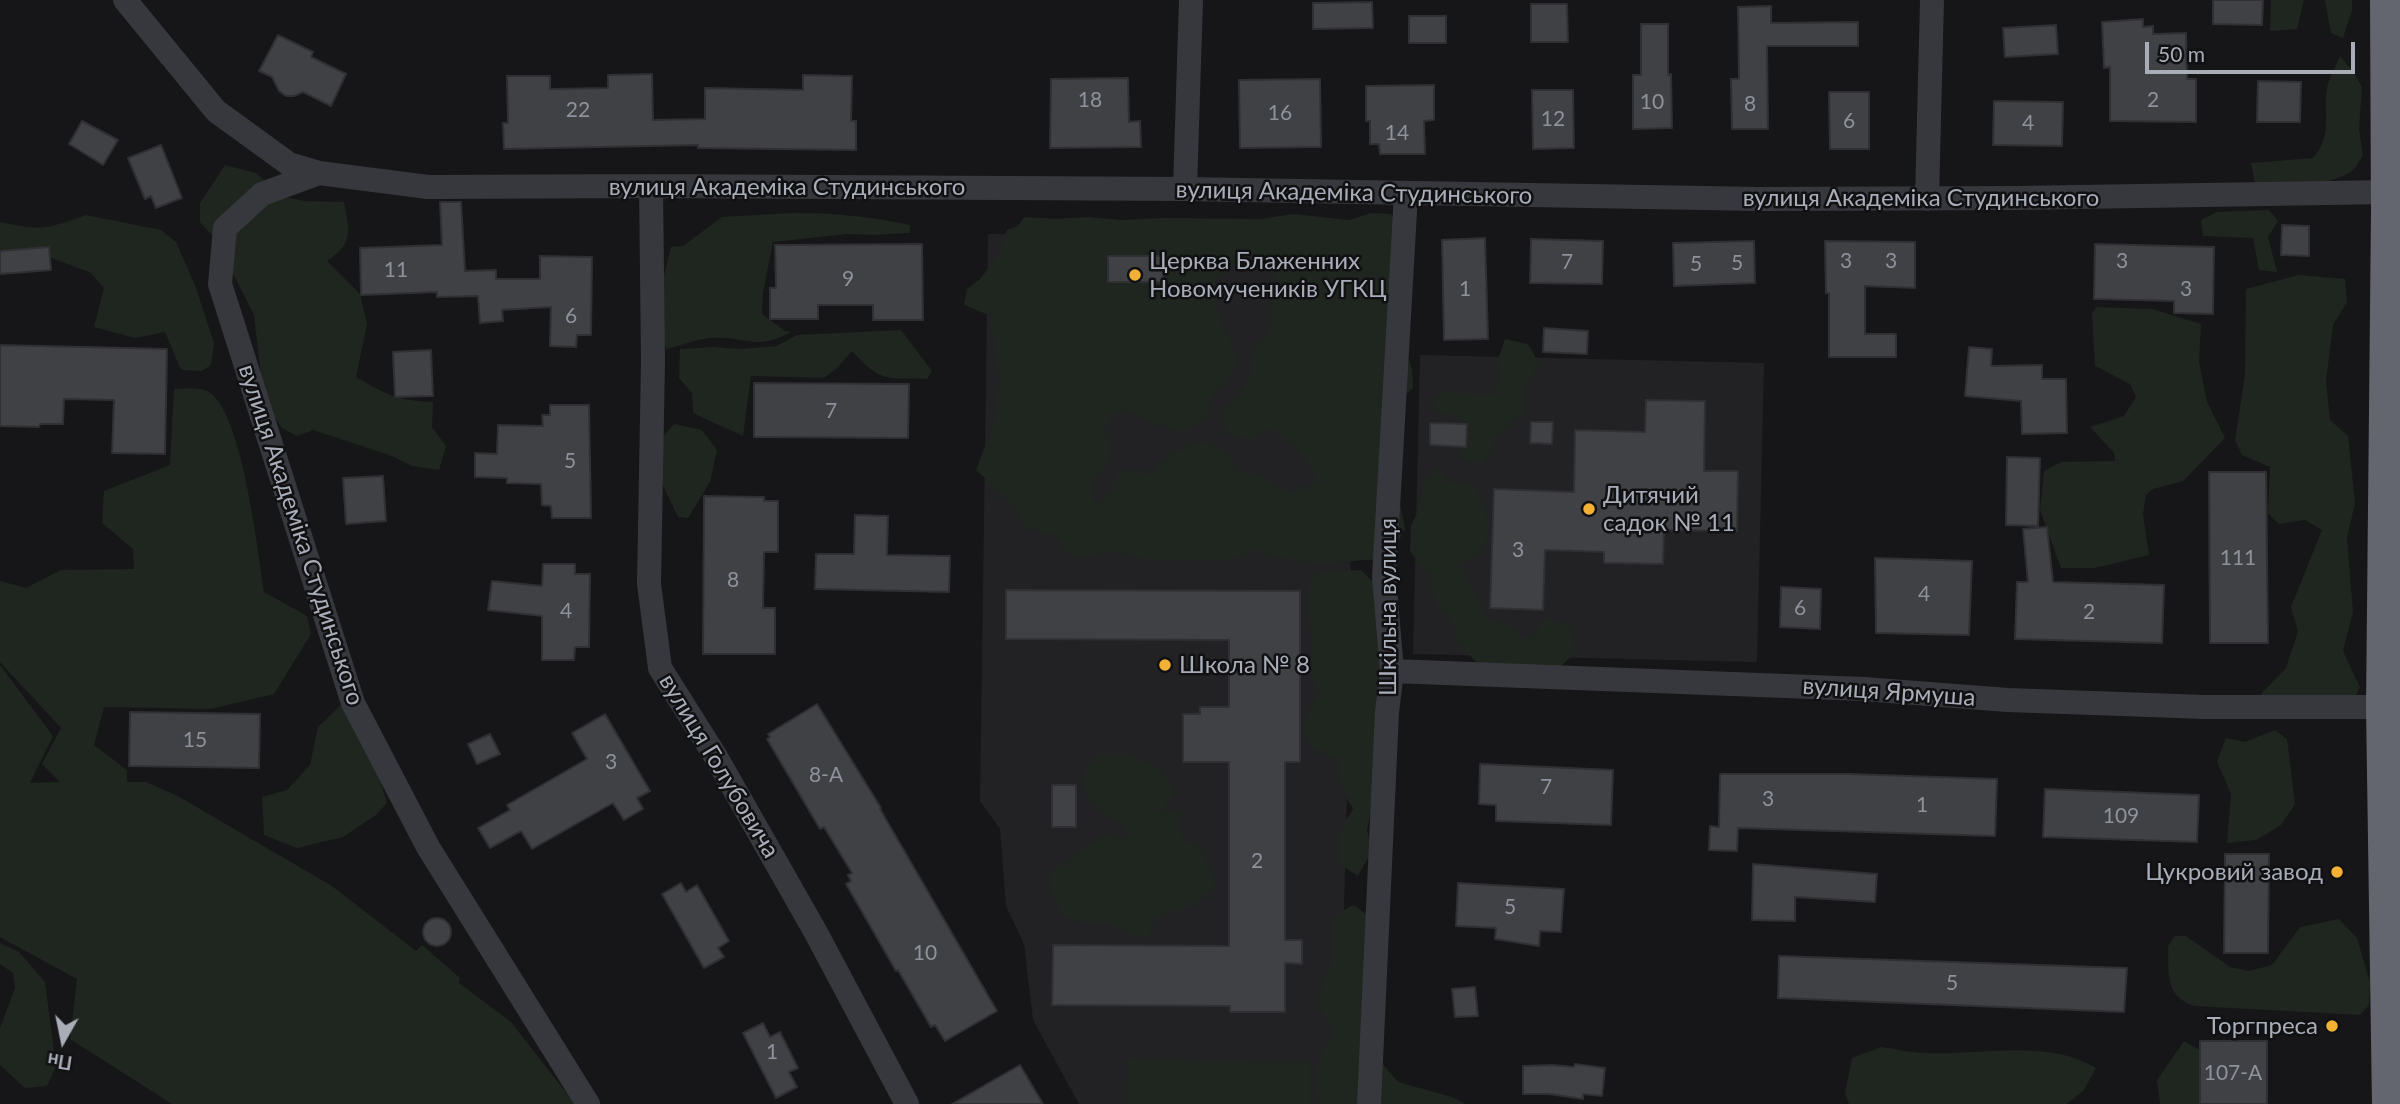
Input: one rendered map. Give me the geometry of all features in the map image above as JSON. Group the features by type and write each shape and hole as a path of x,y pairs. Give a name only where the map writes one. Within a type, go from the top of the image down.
{"highway":[{"path":"2389,0 2385,707 2392,1104"}],"street":[{"name":"вулиця Академіка Студинського","path":"125,0 216,111 289,164 319,173 428,187 1185,189 1927,200 2390,192"},
{"path":"1185,189 1191,0"},
{"path":"1927,200 1932,0"},
{"name":"вулиця Академіка Студинського","path":"319,173 262,194 225,228 220,284 353,703 428,847 588,1104"},
{"name":"вулиця Голубовича","path":"651,186 653,360 649,584 660,668 716,757 808,919 907,1104"},
{"name":"Шкільна вулиця","path":"1369,1104 1387,712 1392,671 1384,577 1406,194"},
{"name":"вулиця Ярмуша","path":"1392,671 1864,689 2008,700 2205,707 2385,707"}],"shaded area":[{"path":"2271,0 2304,0 2297,29 2270,31"},
{"path":"2325,0 2352,0 2352,10 2343,38 2331,33"},
{"path":"2340,56 2362,87 2359,129 2363,156 2355,168 2338,178 2315,184 2255,183 2251,163 2313,158 2319,150 2325,133 2327,88"},
{"path":"225,165 256,173 282,196 304,201 344,202 348,228 346,242 327,261 360,294 367,324 356,377 393,396 433,402 432,427 446,446 439,470 412,466 392,456 313,430 297,436 282,428 264,401 254,315 216,240 200,222 200,203"},
{"path":"2269,210 2278,221 2268,237 2277,272 2259,270 2253,238 2203,236 2201,220 2217,212"},
{"path":"792,213 880,219 910,225 910,233 847,234 773,242 763,292 762,314 785,331 791,332 768,341 710,338 667,349 658,336 663,279 671,247 683,246 722,217"},
{"path":"1371,213 1391,214 1400,227 1403,345 1412,369 1413,388 1402,398 1400,503 1405,529 1398,542 1376,560 1306,562 1286,559 1256,549 1241,557 1216,561 1147,559 1113,552 1083,557 1069,554 1057,536 1027,529 1014,506 976,470 994,422 999,382 991,316 964,305 967,289 980,279 997,257 1007,230 1018,226 1024,217 1121,220 1261,219 1293,214 1349,220","holes":["1251,263 1270,266 1276,277 1268,335 1255,345 1250,361 1250,380 1223,412 1228,434 1253,440 1269,428 1285,438 1304,457 1316,482 1291,493 1257,474 1235,471 1228,451 1200,441 1173,453 1155,467 1154,477 1139,470 1119,471 1110,492 1096,504 1090,485 1101,472 1110,454 1104,430 1111,417 1123,409 1153,423 1184,432 1205,418 1212,396 1227,382 1237,362 1215,302 1216,280 1225,268"]},
{"path":"86,215 161,230 176,242 195,285 214,343 211,365 202,371 181,370 165,332 135,338 94,327 104,288 91,273 28,249 0,251 0,222 44,227"},
{"name":"Школа № 8","path":"1349,232 1351,633 1339,1104 1079,1104 1033,1020 1024,944 1006,906 1000,829 980,801 988,234"},
{"path":"2299,275 2345,279 2347,302 2333,325 2326,381 2330,420 2348,436 2355,503 2347,538 2353,612 2343,651 2360,687 2352,704 2281,707 2261,694 2286,668 2298,632 2291,607 2322,530 2305,520 2279,524 2268,513 2270,467 2242,455 2235,440 2245,375 2246,289"},
{"path":"2096,307 2152,309 2201,324 2199,362 2207,402 2225,438 2183,481 2153,489 2146,495 2143,514 2149,555 2095,568 2061,568 2040,510 2044,471 2061,462 2115,461 2114,453 2090,427 2124,416 2136,397 2130,384 2095,366 2092,314"},
{"path":"901,330 932,371 927,379 885,377 870,369 852,351 824,378 751,376 743,436 693,413 692,393 679,378 680,349 777,346 797,335"},
{"path":"1505,339 1528,344 1539,363 1523,386 1523,414 1498,435 1482,464 1461,459 1456,438 1463,428 1459,417 1435,413 1433,400 1443,391 1495,394 1500,379 1498,359"},
{"name":"Дитячий садок № 11","path":"1420,355 1764,363 1757,662 1413,654"},
{"path":"174,389 204,390 219,403 230,424 239,452 253,516 264,592 307,616 311,634 274,694 211,709 104,707 94,745 127,770 127,782 146,782 176,795 332,886 416,951 422,945 460,978 459,983 511,1022 575,1104 172,1104 70,1039 77,979 0,937 0,665 53,736 30,783 60,782 42,764 61,728 0,662 0,581 26,588 61,570 134,569 133,549 102,523 104,491 170,465"},
{"path":"674,424 702,430 717,450 710,482 688,518 678,517 654,467 654,447"},
{"path":"1439,467 1444,477 1455,484 1472,483 1485,511 1488,532 1486,542 1474,558 1459,564 1487,619 1510,625 1521,636 1531,637 1546,618 1562,622 1571,631 1576,652 1560,667 1477,663 1457,641 1451,619 1436,605 1430,574 1410,551 1411,525 1418,512 1422,484"},
{"path":"1361,570 1399,607 1367,830 1372,851 1358,876 1339,864 1339,832 1353,809 1340,786 1338,758 1315,749 1305,735 1304,726 1311,706 1319,695 1312,674 1313,647 1308,590 1315,573"},
{"path":"344,702 370,746 387,803 376,815 343,837 297,848 264,835 262,797 287,790 310,765 318,727"},
{"path":"2275,730 2287,739 2295,804 2281,825 2256,840 2227,843 2231,794 2217,762 2226,738 2245,742"},
{"path":"1101,754 1128,754 1160,769 1174,792 1160,813 1178,810 1183,841 1200,847 1216,889 1190,907 1156,918 1147,938 1131,935 1108,923 1080,923 1060,913 1051,891 1051,872 1105,834 1120,840 1127,835 1122,824 1102,812 1083,791 1085,767"},
{"path":"1354,905 1370,917 1380,1061 1398,1082 1452,1097 1466,1104 1319,1104 1315,1075 1333,1034 1329,1020 1320,1009 1321,987 1332,961 1334,921 1344,910"},
{"path":"2339,919 2357,938 2370,982 2369,1005 2360,1015 2194,1006 2177,996 2170,982 2168,946 2175,936 2186,936 2230,967 2249,971 2272,965 2300,927"},
{"path":"0,943 19,952 45,982 56,1066 47,1086 25,1088 0,1065 0,1028 15,988 13,973 0,964"},
{"path":"2184,1041 2208,1055 2209,1104 2160,1104 2157,1080"},
{"path":"1881,1047 1925,1053 2012,1050 2056,1053 2096,1068 2084,1090 2067,1104 1849,1104 1845,1093 1852,1058"},
{"path":"1127,1059 1310,1062 1310,1104 1126,1104"}],"building":[{"path":"2213,0 2263,0 2262,25 2213,24"},
{"path":"1372,2 1373,28 1313,29 1313,3"},
{"path":"1531,4 1567,4 1568,42 1531,42"},
{"path":"1771,6 1771,23 1858,22 1858,46 1767,46 1768,129 1732,129 1731,79 1739,79 1738,7"},
{"path":"1409,16 1446,16 1446,43 1409,43"},
{"path":"2143,19 2143,27 2153,26 2153,34 2186,33 2187,79 2196,79 2196,122 2110,121 2110,67 2104,68 2102,22"},
{"path":"1641,24 1668,24 1672,128 1633,129 1633,75 1641,75"},
{"path":"2056,25 2058,54 2005,57 2003,28"},
{"path":"278,35 313,52 311,57 346,74 331,106 303,92 286,96 279,91 272,77 259,71"},
{"path":"652,74 653,120 705,119 705,88 803,90 803,75 852,76 851,121 856,121 856,150 698,148 698,145 504,149 503,123 508,123 507,76 550,76 550,89 608,88 608,75"},
{"path":"1128,78 1129,122 1140,121 1141,147 1050,148 1051,79"},
{"path":"1320,79 1321,147 1240,148 1239,80"},
{"path":"2258,81 2301,82 2300,122 2257,122"},
{"path":"1434,85 1434,120 1424,121 1425,154 1380,154 1379,144 1370,144 1370,121 1366,121 1366,86"},
{"path":"1532,90 1573,90 1574,148 1533,149"},
{"path":"1829,92 1869,92 1869,149 1830,149"},
{"path":"1994,101 2063,102 2062,146 1993,145"},
{"path":"82,121 118,140 103,165 69,144"},
{"path":"161,145 182,198 156,208 151,196 145,199 128,158"},
{"path":"440,202 461,202 465,271 496,270 496,279 540,279 540,256 592,257 591,335 577,335 576,347 550,346 551,307 502,310 503,321 480,323 478,296 437,297 437,292 361,295 360,248 442,245"},
{"path":"2282,225 2309,226 2309,256 2281,255"},
{"path":"1485,238 1488,339 1444,340 1442,240"},
{"path":"1531,239 1603,241 1602,284 1530,283"},
{"path":"1754,241 1755,283 1674,286 1673,243"},
{"path":"1825,241 1915,242 1915,288 1865,286 1865,334 1896,334 1896,357 1829,357 1829,293 1826,293"},
{"path":"922,244 923,320 873,320 873,305 818,305 818,319 770,319 770,288 776,288 775,245"},
{"path":"2095,244 2214,247 2213,314 2174,313 2174,301 2094,299"},
{"path":"49,247 51,270 0,274 0,251"},
{"name":"Церква Блаженних Новомучеників УГКЦ","path":"1108,256 1163,256 1163,282 1108,282"},
{"path":"1544,328 1588,331 1587,354 1543,352"},
{"path":"0,345 167,349 165,454 112,453 114,400 64,399 63,424 40,424 39,427 0,426"},
{"path":"1969,347 1992,349 1993,366 2042,365 2042,379 2066,379 2067,433 2022,434 2021,401 1965,396"},
{"path":"431,350 433,396 395,397 393,352"},
{"path":"754,383 909,384 908,438 754,437"},
{"path":"1646,400 1705,401 1704,471 1738,471 1737,531 1664,530 1663,564 1604,563 1604,552 1545,550 1543,610 1490,608 1494,489 1574,492 1575,430 1645,432"},
{"path":"550,405 589,405 591,518 552,518 551,506 542,505 541,484 507,483 507,478 475,477 475,453 497,454 498,425 543,426 542,415 550,415"},
{"path":"1531,422 1553,422 1552,444 1530,443"},
{"path":"1430,423 1467,424 1466,447 1430,445"},
{"path":"2007,457 2040,458 2038,526 2006,525"},
{"path":"2209,472 2266,472 2268,643 2210,643"},
{"path":"383,476 386,521 346,524 343,478"},
{"path":"704,496 764,497 764,501 778,501 778,552 764,552 763,608 775,608 775,654 703,654"},
{"path":"855,515 888,516 887,555 950,556 949,592 815,589 816,554 854,554"},
{"path":"2047,527 2053,582 2164,585 2162,643 2015,639 2017,582 2028,582 2023,529"},
{"path":"1875,558 1972,561 1969,635 1876,633"},
{"path":"543,564 575,564 575,574 590,574 589,647 575,647 574,660 542,660 542,616 488,610 492,581 542,586"},
{"path":"1781,587 1821,589 1820,629 1780,627"},
{"path":"1006,590 1300,591 1300,762 1285,762 1285,940 1302,940 1302,964 1285,963 1285,1012 1230,1012 1230,1006 1052,1005 1053,945 1229,946 1229,762 1183,762 1183,714 1200,714 1200,707 1229,707 1229,640 1006,639"},
{"path":"817,704 881,808 997,1011 945,1041 935,1025 931,1027 898,970 896,971 846,884 851,881 848,875 852,873 824,827 820,829 767,739 770,737 768,734"},
{"path":"130,712 260,714 259,768 129,766"},
{"path":"605,714 650,791 637,798 643,809 624,820 613,803 532,849 521,831 490,848 478,828 510,810 507,805 587,759 572,733"},
{"path":"490,734 500,754 477,764 468,744"},
{"path":"1480,764 1613,770 1611,825 1496,821 1496,805 1479,804"},
{"path":"1720,774 1849,774 1997,779 1995,836 1738,828 1737,851 1709,850 1710,826 1719,827"},
{"path":"1052,785 1076,785 1076,827 1052,827"},
{"path":"2045,789 2199,795 2197,842 2043,837"},
{"path":"2225,854 2269,854 2268,953 2224,953"},
{"path":"1753,864 1877,874 1875,902 1795,897 1795,921 1752,920"},
{"path":"681,883 686,892 697,885 729,941 718,948 724,957 704,968 662,894"},
{"path":"1458,883 1564,889 1561,932 1540,931 1539,946 1495,939 1496,928 1456,926"},
{"path":"437,918 447,922 451,932 447,942 437,946 427,942 423,932 427,922"},
{"path":"1779,956 2127,968 2124,1012 1778,998"},
{"path":"1475,987 1478,1016 1455,1017 1452,989"},
{"path":"763,1023 770,1037 780,1032 798,1068 789,1072 797,1087 776,1098 743,1033"},
{"path":"2200,1041 2267,1041 2267,1104 2200,1104"},
{"path":"1575,1064 1605,1068 1602,1096 1583,1094 1583,1099 1549,1094 1523,1094 1523,1066 1574,1067"},
{"path":"1020,1065 1043,1104 952,1104"}],"place":[{"name":"Церква Блаженних Новомучеників УГКЦ","path":"1135,275"},
{"name":"Дитячий садок № 11","path":"1589,509"},
{"name":"Школа № 8","path":"1165,665"},
{"name":"Цукровий завод","path":"2337,872"},
{"name":"Торгпреса","path":"2332,1026"}]}
